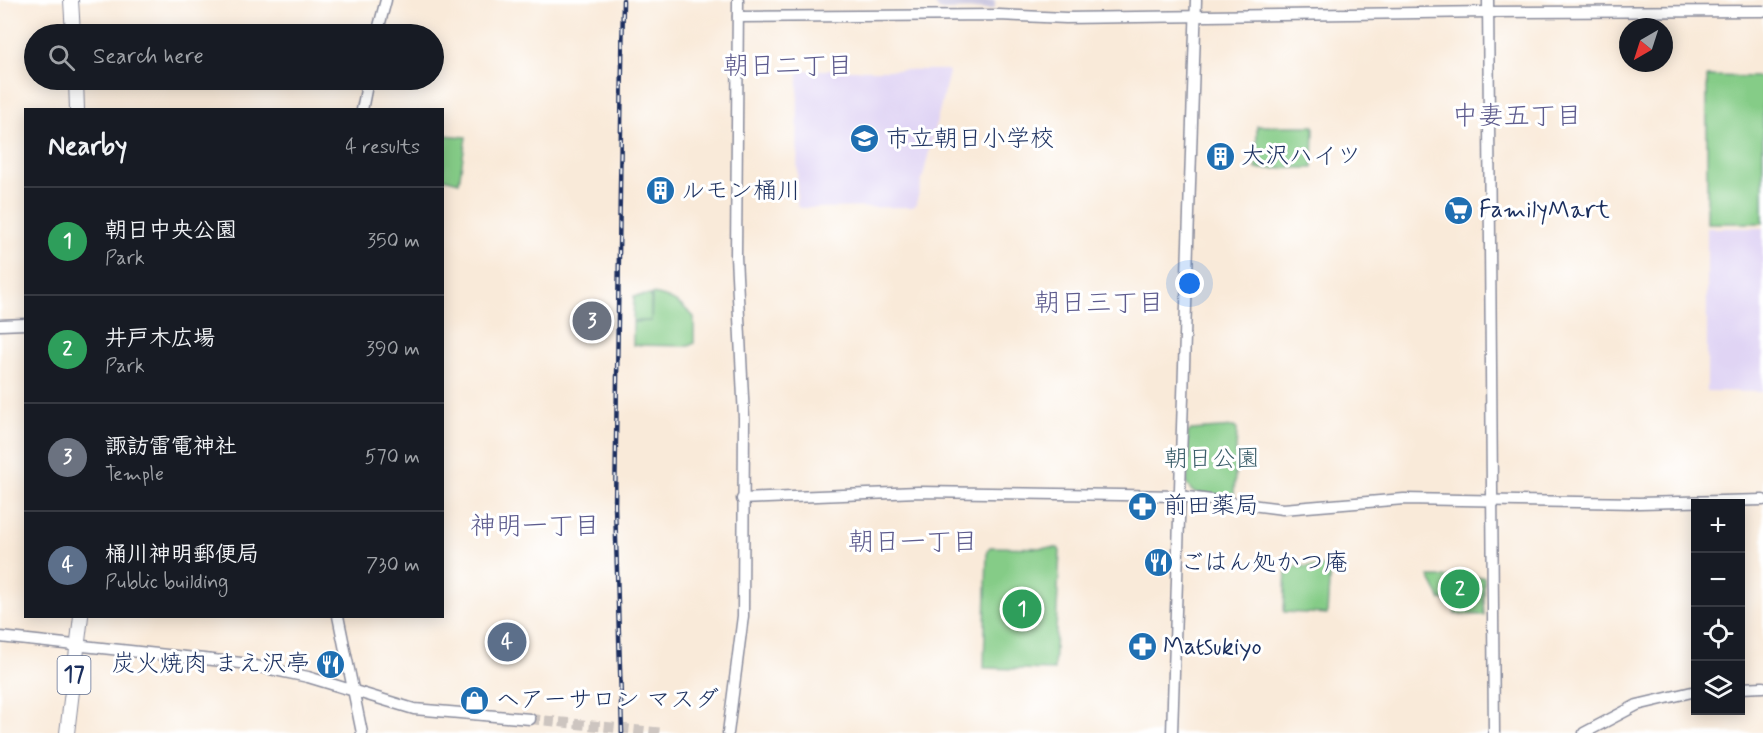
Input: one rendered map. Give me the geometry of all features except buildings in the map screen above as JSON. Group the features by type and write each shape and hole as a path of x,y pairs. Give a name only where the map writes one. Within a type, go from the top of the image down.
{"highway":[{"path":"71,0 72,24"},
{"path":"79,0 80,24"},
{"path":"76,90 77,108"},
{"path":"84,90 85,108"},
{"name":"17","path":"67,733 73,645 72,618"},
{"name":"17","path":"59,733 73,645 80,618"}],"street":[{"path":"380,24 386,0"},
{"path":"728,733 743,616 744,418 736,256 738,0"},
{"path":"1172,733 1196,0"},
{"path":"738,16 999,15 1066,18 1488,6 1763,11"},
{"path":"1488,6 1489,368 1493,500 1494,733"},
{"path":"362,108 366,90"},
{"path":"0,325 24,324"},
{"path":"742,499 918,492 1179,496 1283,509 1404,499 1651,503 1763,500"},
{"path":"338,618 362,733"},
{"path":"0,637 241,663 308,678 414,709 530,719"},
{"path":"1745,688 1763,687"},
{"path":"1584,733 1637,705 1691,692"}],"shaded area":[{"path":"932,0 995,0 995,7 993,9 939,10"},
{"name":"市立朝日小学校","path":"800,70 947,70 949,72 916,204 913,207 799,208 797,205 798,73"},
{"path":"1707,228 1763,228 1763,392 1707,391"}],"green space":[{"path":"1707,76 1763,77 1763,223 1707,223"},
{"path":"1257,126 1314,126 1313,168 1256,169"},
{"path":"444,135 466,137 459,182 444,178"},
{"path":"652,294 675,302 694,317 694,343 689,346 633,345 633,322 650,321 633,321 634,296 651,295 651,322"},
{"name":"朝日公園","path":"1234,427 1237,429 1234,496 1231,498 1193,492 1187,485 1188,433 1191,430"},
{"path":"990,547 1058,548 1060,551 1054,670 984,668 987,551"},
{"path":"1286,566 1330,567 1327,614 1284,612"},
{"path":"1429,577 1484,577 1484,615 1455,614 1455,602 1441,600"}],"tunnel":[{"path":"530,719 664,733"}],"railway":[{"path":"622,733 615,506 623,0"}],"place":[{"name":"市立朝日小学校","path":"865,139"},
{"name":"大沢ハイツ","path":"1220,156"},
{"name":"ルモン桶川","path":"660,191"},
{"name":"FamilyMart","path":"1458,210"},
{"name":"諏訪雷電神社","path":"592,321"},
{"name":"前田薬局","path":"1142,506"},
{"name":"ごはん処かつ庵","path":"1159,563"},
{"name":"井戸木広場","path":"1460,589"},
{"name":"朝日中央公園","path":"1022,609"},
{"name":"桶川神明郵便局","path":"507,642"},
{"name":"Matsukiyo","path":"1142,647"},
{"name":"炭火焼肉 まえ沢亭","path":"331,664"},
{"name":"ヘアーサロン マスダ","path":"475,700"}],"district":[{"name":"朝日二丁目","path":"788,67"},
{"name":"中妻五丁目","path":"1517,117"},
{"name":"朝日三丁目","path":"1099,304"},
{"name":"神明一丁目","path":"535,527"},
{"name":"朝日一丁目","path":"913,543"}]}
